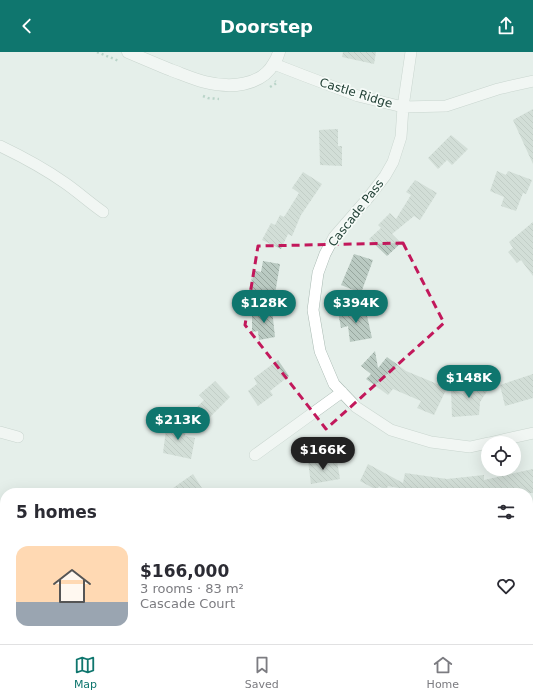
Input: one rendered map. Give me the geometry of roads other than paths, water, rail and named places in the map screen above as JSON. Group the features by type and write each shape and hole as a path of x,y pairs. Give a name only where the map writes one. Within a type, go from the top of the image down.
{"street":[{"path":"128,52 183,75 205,82 225,85 246,84 258,79 268,72 274,64 279,52"},
{"name":"Cascade Pass","path":"411,52 403,107 401,138 393,162 385,176 368,198 334,237 318,272 313,310 320,351 334,384 356,408 391,430 431,442 470,447 481,445"},
{"name":"Castle Ridge","path":"274,64 358,96 403,107 446,106 498,88 533,80"},
{"path":"0,146 46,170 103,212"},
{"path":"255,455 342,392"},
{"path":"0,432 18,437"},
{"name":"Cascade Pass","path":"520,436 533,433"}]}
